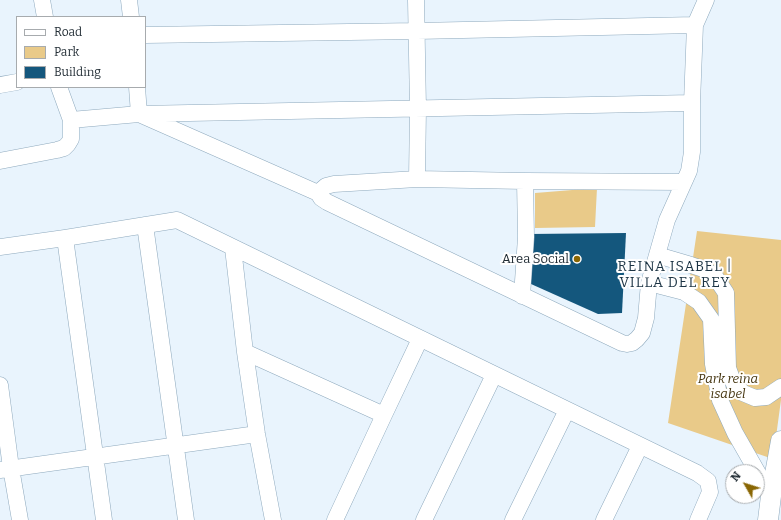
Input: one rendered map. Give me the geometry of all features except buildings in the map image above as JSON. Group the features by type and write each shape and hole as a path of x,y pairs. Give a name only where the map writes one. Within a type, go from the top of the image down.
{"street":[{"path":"42,0 45,16"},
{"path":"129,0 131,16"},
{"path":"416,0 418,108 417,179"},
{"path":"139,114 318,193 321,198 327,202 622,343 632,343 642,333 646,318 649,283 667,220 689,171 692,152 695,25 706,0"},
{"path":"146,35 695,25"},
{"path":"0,85 16,82"},
{"path":"0,161 64,148 68,144 71,138 71,120 59,88"},
{"path":"137,88 139,114"},
{"path":"71,120 139,114 692,103"},
{"path":"318,193 326,186 334,184 417,179 684,182"},
{"path":"522,296 526,238 525,181"},
{"path":"0,247 177,220 697,473 708,481 710,492 698,520"},
{"path":"145,225 186,520"},
{"path":"65,238 104,520"},
{"path":"233,248 245,352 257,434 273,520"},
{"path":"657,256 706,270 716,278 726,293 728,368 734,384 742,393 755,398 766,397 781,387"},
{"path":"649,283 684,292 699,302 711,319 713,364 720,400 735,433 771,496"},
{"path":"335,520 420,339"},
{"path":"245,352 384,414"},
{"path":"424,520 494,375"},
{"path":"0,386 6,469 20,520"},
{"path":"513,520 566,410"},
{"path":"6,469 257,434"},
{"path":"768,520 781,441"},
{"path":"604,520 640,446"}],"green space":[{"path":"597,188 595,227 535,228 535,193"},
{"name":"Park reina isabel","path":"697,231 781,240 781,400 773,459 668,423"}],"place":[{"name":"Area Social","path":"577,259"}],"district":[{"name":"REINA ISABEL | VILLA DEL REY","path":"675,276"}]}
